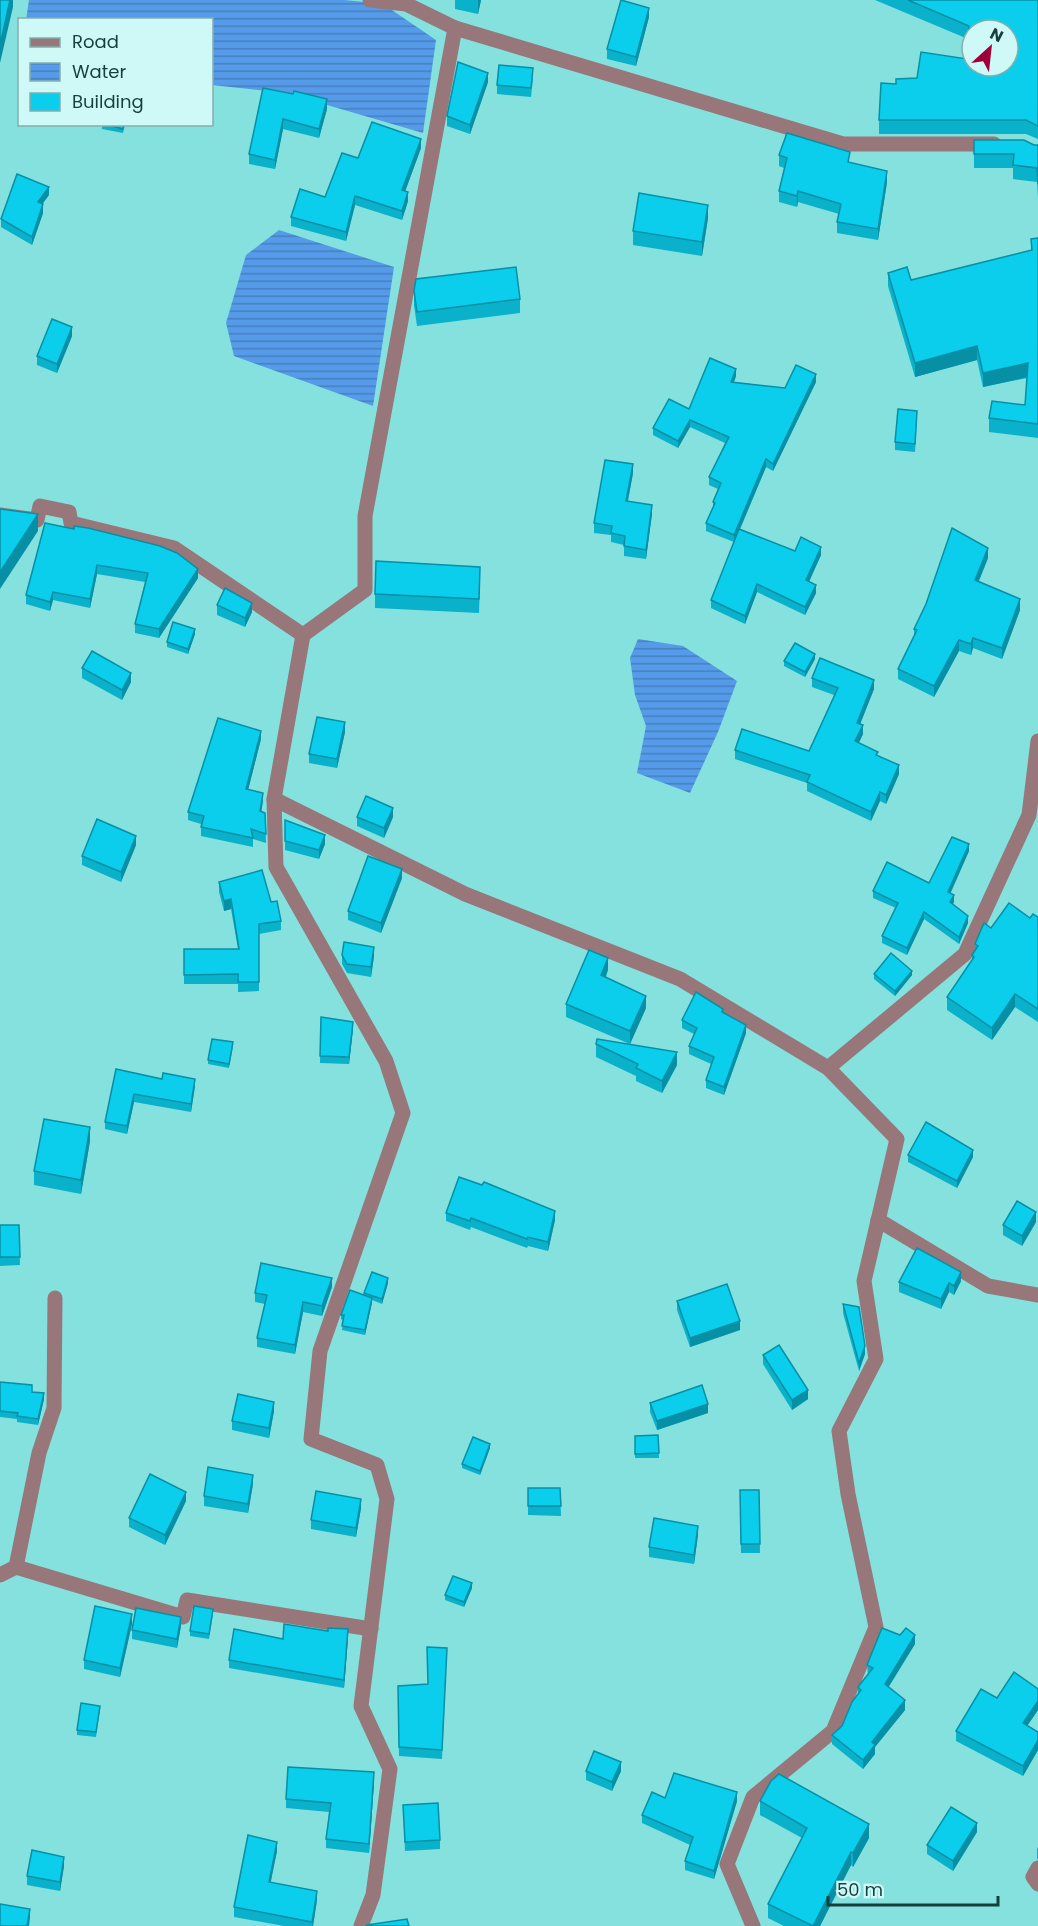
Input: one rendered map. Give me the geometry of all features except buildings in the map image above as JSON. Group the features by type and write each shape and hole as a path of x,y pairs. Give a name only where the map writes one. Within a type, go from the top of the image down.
{"street":[{"path":"370,0 406,2 455,28 843,144 1015,144"},
{"path":"361,1926 373,1895 390,1769 361,1706 387,1499 377,1465 311,1439 320,1351 403,1113 386,1061 276,867 274,799 303,635 365,590 365,516 455,28"},
{"path":"0,515 37,520 40,506 69,512 71,523 174,548 303,635"},
{"path":"828,1068 965,954 1029,815 1038,741"},
{"path":"274,799 465,894 680,979 828,1068 897,1139 864,1281 876,1359 839,1431 848,1494 876,1627 833,1731 753,1797 727,1864 753,1926"},
{"path":"878,1220 988,1286 1038,1295"},
{"path":"16,1568 39,1453 54,1408 55,1298"},
{"path":"0,1575 16,1568 183,1617 187,1600 371,1629"},
{"path":"1038,1868 1033,1877 1038,1884"}],"water":[{"path":"29,0 345,0 383,4 436,40 423,133 286,93 213,85 213,18 26,18"},
{"path":"279,230 394,267 373,406 234,356 226,323 246,255"},
{"path":"638,639 683,646 737,681 718,732 690,793 637,773 646,726 635,695 630,658"}]}
